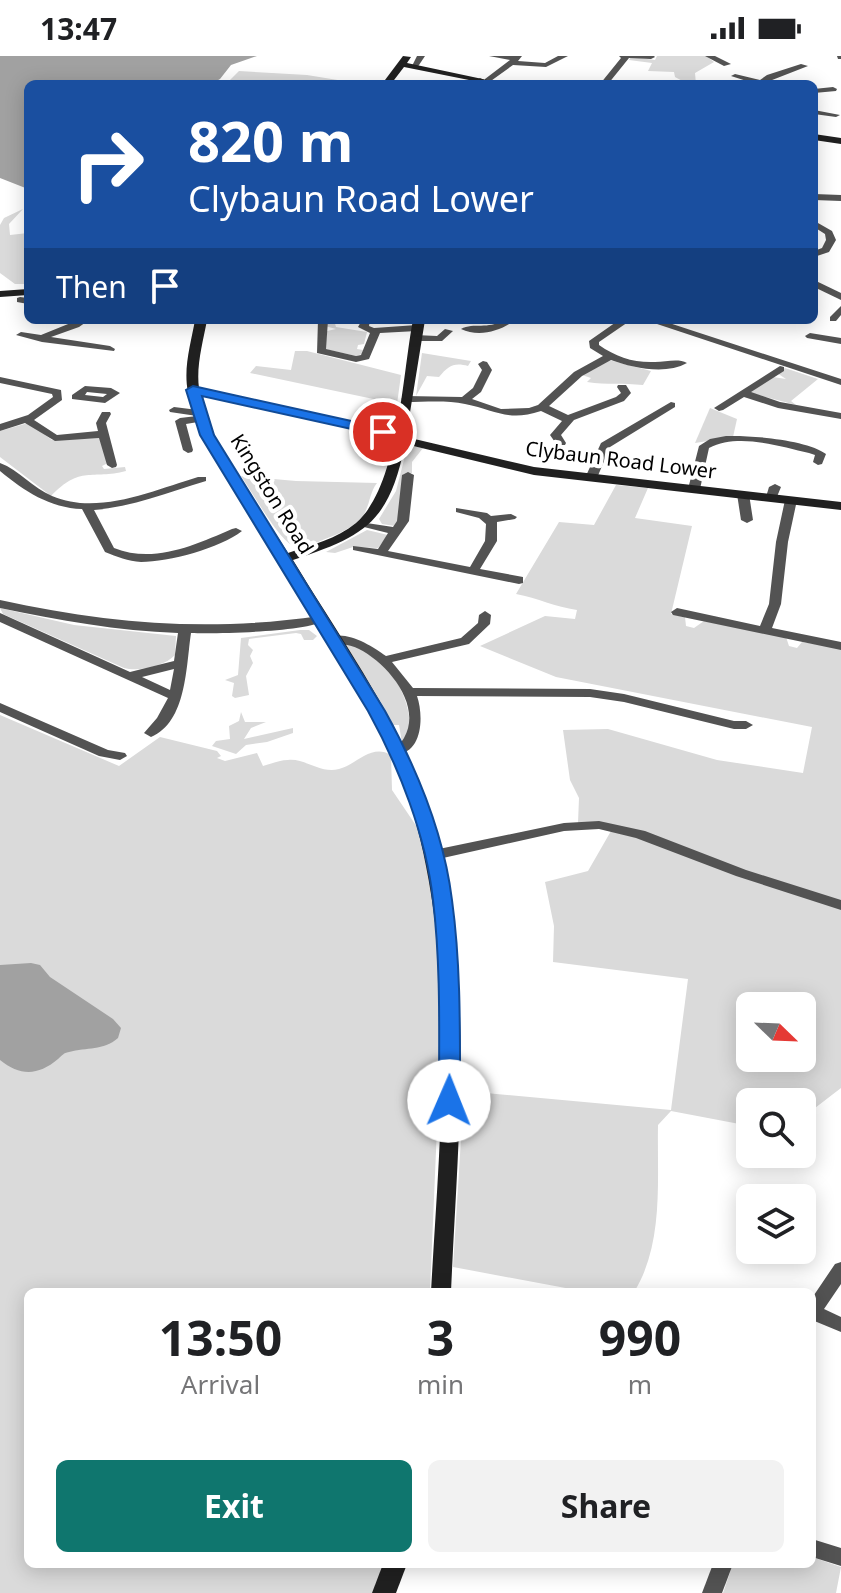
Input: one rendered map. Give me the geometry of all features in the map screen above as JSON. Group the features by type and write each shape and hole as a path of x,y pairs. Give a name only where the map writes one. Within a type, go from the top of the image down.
{"main road":[{"path":"389,80 404,59 414,66 473,80"},
{"path":"818,138 841,141"},
{"path":"0,294 24,298"},
{"name":"Kingston Road","path":"200,324 192,369 199,416 215,449 285,558 397,751 434,855 444,912 450,1000 450,1087 441,1288"},
{"path":"285,558 339,539 364,524 381,500 399,439 417,329"},
{"name":"Clybaun Road Lower","path":"399,439 508,466 743,494 774,492 791,500 841,506"},
{"path":"384,1593 393,1568"}],"street":[{"path":"414,66 421,56"},
{"path":"493,56 546,65 564,56"},
{"path":"607,80 625,56 651,57"},
{"path":"709,56 727,64"},
{"path":"484,80 516,59"},
{"path":"767,80 804,66"},
{"path":"735,76 749,80"},
{"path":"818,91 833,89"},
{"path":"818,113 836,115"},
{"path":"818,197 841,198"},
{"path":"818,226 829,233 831,242 826,250 818,253"},
{"path":"819,286 840,281"},
{"path":"819,286 841,297"},
{"path":"833,319 841,309"},
{"path":"42,339 56,329 78,324"},
{"path":"364,324 363,327 375,331 417,329 439,339 448,331"},
{"path":"466,329 496,329 504,324"},
{"path":"620,324 593,344 611,356 650,368 682,363"},
{"path":"667,324 838,378"},
{"path":"333,330 322,325 321,351 356,359 365,357 375,331"},
{"path":"21,335 110,349"},
{"path":"810,336 841,341"},
{"path":"406,399 464,400 515,414 542,407 578,374 611,356"},
{"path":"464,400 477,390 487,370 483,364"},
{"path":"719,408 779,374"},
{"path":"0,380 59,392 58,398"},
{"path":"542,407 568,419 620,399 626,393 622,387"},
{"path":"193,390 383,432"},
{"path":"743,393 778,405 836,415 841,405"},
{"path":"0,428 26,419 58,398 76,396"},
{"path":"591,478 605,445 671,405"},
{"path":"174,410 199,416"},
{"path":"106,414 101,421 112,465"},
{"path":"188,450 180,421 199,416"},
{"path":"26,419 55,438 103,434"},
{"path":"561,443 555,435 566,426 568,419"},
{"path":"694,489 704,446 711,442 749,439 812,450 821,454 818,462"},
{"path":"2,470 46,499 88,509 202,479"},
{"path":"381,552 403,521 408,475"},
{"path":"743,494 747,520"},
{"path":"765,629 775,604 782,542 791,500"},
{"path":"88,509 109,550 124,555 171,554 236,531"},
{"path":"460,510 490,520 511,517"},
{"path":"473,571 491,541 490,520"},
{"path":"364,524 397,532"},
{"path":"357,548 519,580"},
{"path":"0,604 72,620 137,629 253,630 320,620"},
{"path":"677,612 841,646"},
{"path":"383,660 465,641 484,624 485,615"},
{"path":"0,617 176,697"},
{"path":"151,733 172,711 185,631"},
{"path":"332,639 347,641 383,660 399,675 410,692 416,721 407,745 397,751"},
{"path":"132,675 180,664"},
{"path":"410,692 613,695 734,725 746,725"},
{"path":"0,707 104,753 120,756"},
{"path":"434,855 564,827 599,825 640,834 741,873 841,905"},
{"path":"816,1306 841,1269"},
{"path":"816,1314 841,1325"},
{"path":"816,1549 841,1557"},
{"path":"712,1593 721,1568"}],"shaded area":[{"path":"0,56 257,56 231,65 218,80 24,80 24,187 0,178"},
{"path":"657,56 706,56 714,62 695,73 696,80 681,80 675,77 674,72 648,71 652,63 629,60 631,57 655,60"},
{"path":"239,71 338,80 230,80"},
{"path":"23,209 9,224 10,235 24,233 24,284 15,284 0,273 0,225 4,218"},
{"path":"335,324 336,327 367,332 364,344 358,345 357,349 363,350 362,354 356,356 325,349 327,331 336,329 325,326"},
{"path":"295,351 307,351 401,375 397,404 250,373 256,366 291,370"},
{"path":"422,353 471,361 468,366 452,366 439,377 427,376 416,396"},
{"path":"609,360 651,371 643,385 587,382 591,378 582,375"},
{"path":"785,368 818,379 791,401 796,405 751,393 750,390 773,377 786,379 777,373"},
{"path":"710,408 737,419 733,437 695,443"},
{"path":"28,423 52,440 100,438 108,463 102,466 104,469 125,467 126,471 70,480 51,496 0,457 0,431"},
{"path":"407,448 423,448 412,462 412,473 403,474 399,521 395,526 382,524 379,519 396,491"},
{"path":"241,476 377,483 365,513 355,524 318,542 298,547 281,535"},
{"path":"616,485 648,488 635,518 692,526 671,614 685,617 686,626 694,628 704,621 786,637 789,646 797,648 802,642 841,648 841,1088 816,1107 816,1088 736,1088 736,1123 671,1111 658,1125 655,1233 644,1273 636,1288 566,1288 453,1267 464,1091 671,1110 688,979 553,962 554,926 545,882 588,871 611,831 578,823 579,798 570,780 563,730 608,729 717,760 803,773 812,727 556,677 480,646 545,616 575,619 577,610 516,594 559,522 594,525"},
{"path":"367,530 388,535 378,548 353,547 335,553 326,552"},
{"path":"0,608 74,625 176,636 175,655 151,667 124,668 3,614"},
{"path":"309,630 317,636 313,640 304,640 301,634 296,633 249,639 253,663 246,676 249,695 232,696 234,683 225,680 238,675 241,638"},
{"path":"343,644 357,647 382,663 400,687 406,701 410,729 402,743 399,725 393,725"},
{"path":"241,712 245,722 266,722 251,728 244,739 293,728 293,733 246,745 236,754 212,746 216,741 230,739 229,726 239,721"},
{"path":"0,715 119,766 160,737 217,751 221,756 217,758 225,761 257,753 263,766 294,760 332,770 345,767 370,753 391,755 392,790 417,827 434,898 440,1057 430,1288 24,1288 24,1568 382,1568 373,1593 0,1593"},
{"path":"0,965 40,965 50,977 113,1019 121,1028 118,1038 101,1047 65,1053 51,1065 36,1071 15,1069 0,1060"},
{"path":"816,1558 841,1567 836,1593 723,1593 732,1568 816,1568"}],"route":[{"path":"383,432 193,390 207,435 376,711 393,741 409,782 434,855 443,898 450,1000 449,1101"}]}
